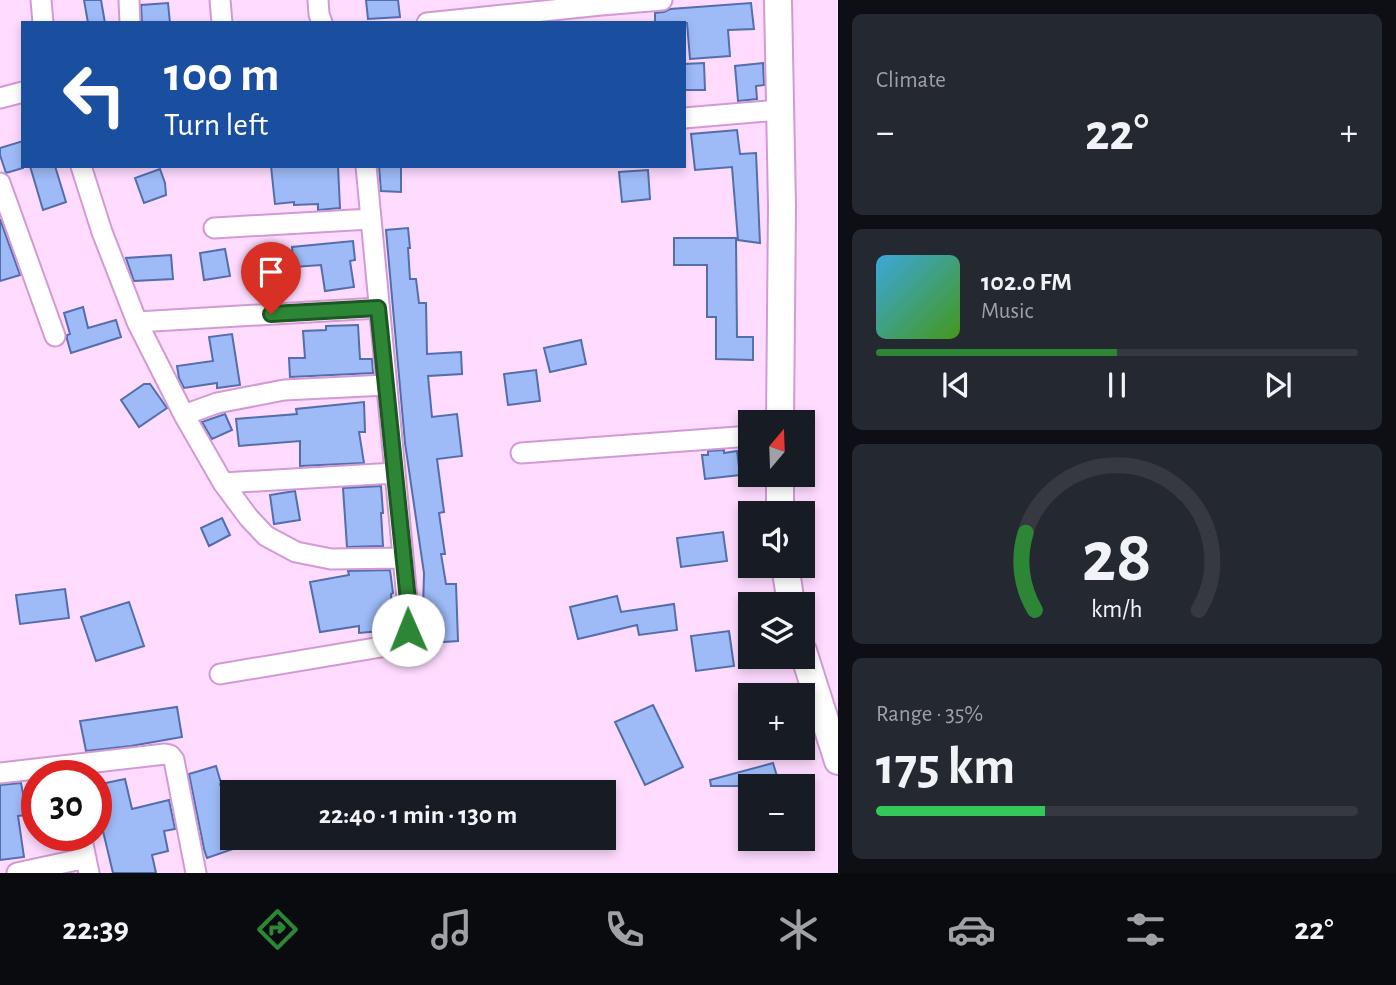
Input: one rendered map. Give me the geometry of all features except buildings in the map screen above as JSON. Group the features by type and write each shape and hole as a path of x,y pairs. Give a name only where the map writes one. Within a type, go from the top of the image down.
{"street":[{"path":"41,0 43,21"},
{"path":"128,0 130,21"},
{"path":"220,0 222,21"},
{"path":"318,0 320,21"},
{"path":"447,21 662,0"},
{"path":"778,0 782,206 780,410"},
{"path":"0,98 21,93"},
{"path":"686,118 780,110"},
{"path":"82,168 102,232 137,322 184,415 223,483 249,518 266,536 296,552 331,559 403,558"},
{"path":"220,674 396,644 404,638 408,630 410,620 366,168"},
{"path":"0,183 55,336"},
{"path":"214,228 370,219"},
{"path":"137,322 378,308"},
{"path":"184,415 217,403 284,390 386,385"},
{"path":"520,453 738,437"},
{"path":"223,483 395,473"},
{"path":"809,669 838,761"},
{"path":"112,763 165,754 172,757 196,873"},
{"path":"0,774 21,773"},
{"path":"17,873 87,866"}],"route":[{"path":"271,314 378,308 410,620 408,630"}]}
